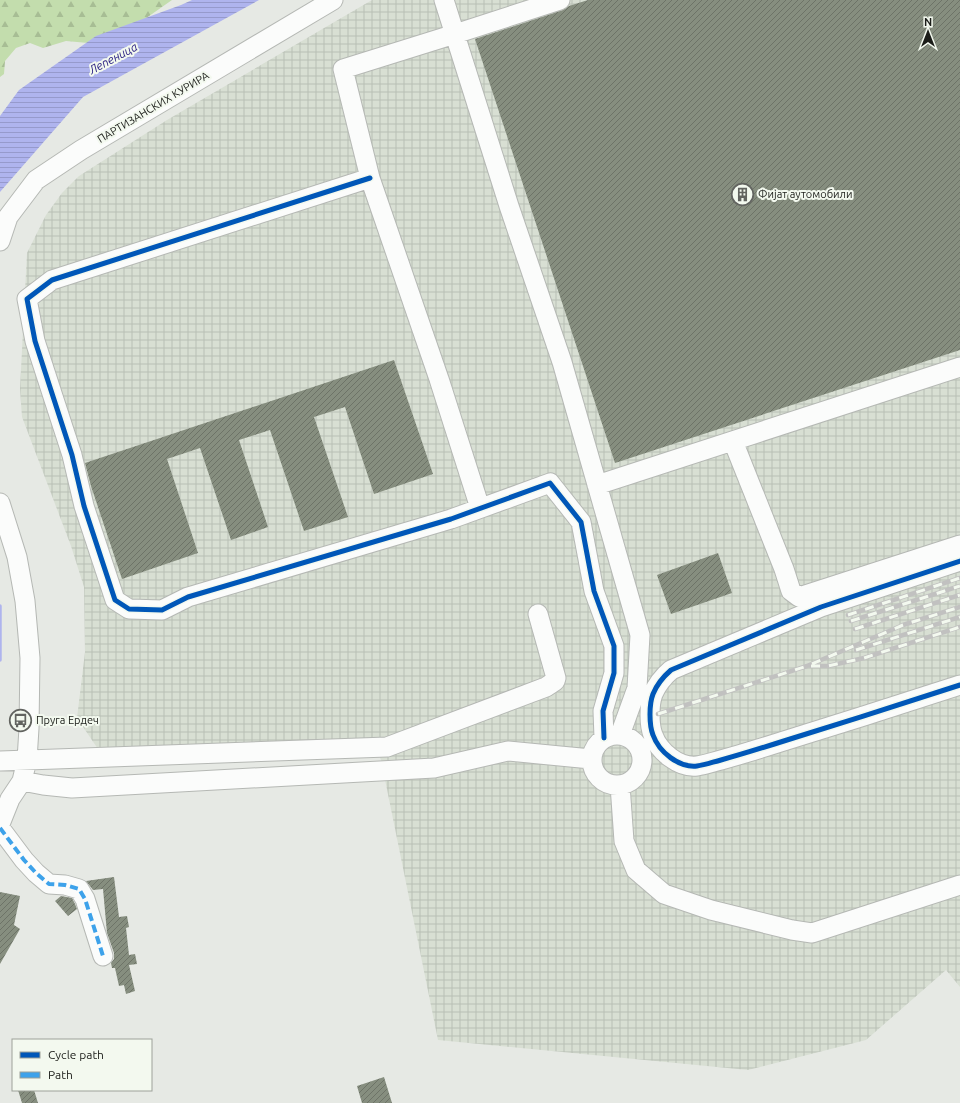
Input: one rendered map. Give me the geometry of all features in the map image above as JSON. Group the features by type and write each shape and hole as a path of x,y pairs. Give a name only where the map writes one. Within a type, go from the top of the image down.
{"street":[{"name":"ПАРТИЗАНСКИХ КУРИРА","path":"0,241 8,216 36,180 81,150 333,0"},
{"path":"444,0 509,206 562,362 640,635 637,688 612,736"},
{"path":"480,508 439,379 370,178 343,69 560,0"},
{"path":"370,178 52,280 26,299 35,341 72,455 86,514 115,600 129,609 162,610 188,597 451,519 550,483 581,522 594,591 614,646 614,673 604,711 612,736"},
{"path":"597,486 960,367"},
{"path":"733,441 784,569 791,591 799,597 960,545"},
{"path":"0,503 16,557 25,601 30,658 27,760 22,781 10,799 0,824"},
{"path":"960,561 821,607 671,670 659,681 652,695 650,722 652,735 657,744 666,754 675,761 685,765 696,766 736,756 960,685"},
{"path":"4,760 387,747 546,688 555,682 556,678 538,614"},
{"path":"612,736 628,737 639,748 642,756 642,764 635,778 620,785 612,785 603,782 592,768 591,759 597,743 612,736"},
{"path":"22,781 72,788 434,768 508,751 591,759"},
{"path":"620,785 624,841 636,870 664,894 711,910 792,930 812,933 960,885"},
{"path":"0,828 24,860 49,884 65,885 79,889 85,899 103,956"}],"shaded area":[{"path":"372,0 960,0 960,987 946,970 866,1040 748,1070 438,1040 380,755 98,749 77,718 85,652 84,587 71,546 22,417 20,389 27,253 46,215 62,193 79,176 167,120"}],"green space":[{"path":"0,0 172,0 132,28 88,43 66,41 43,48 30,43 16,48 5,61 4,74 0,77"}],"water":[{"name":"Лепеница","path":"192,0 259,0 83,97 0,192 0,116 19,90 96,36"}],"building":[{"name":"Фијат аутомобили","path":"588,0 960,0 960,350 615,463 475,39 563,10 569,6"},
{"path":"394,360 433,474 374,494 345,407 314,417 348,517 304,531 270,430 239,440 268,527 231,540 200,448 167,459 198,553 122,579 91,486 85,463"},
{"path":"718,553 732,593 671,614 657,575"},
{"path":"114,877 119,917 127,916 129,927 126,928 129,955 135,954 137,964 129,965 135,991 126,994 124,985 119,986 115,968 112,968 111,963 114,959 114,953 107,933 103,889 93,890 86,881"},
{"path":"0,892 20,896 14,925 20,929 0,964"},
{"path":"61,896 72,898 77,909 68,916 55,901"},
{"path":"384,1077 392,1103 362,1103 357,1086"},
{"path":"18,1091 34,1091 38,1103 22,1103"}],"waterway":[{"path":"0,606 0,660"}],"railway":[{"path":"848,615 960,578"},
{"path":"851,621 960,586"},
{"path":"855,629 960,595"},
{"path":"658,714 807,666 903,625 960,607"},
{"path":"856,650 960,617"},
{"path":"811,666 828,666 864,658 960,627"}],"marked path":[{"path":"0,828 24,860 49,884 65,885 79,889 85,899 103,956"}],"cycle path":[{"path":"370,178 52,280 27,299 35,341 72,455 84,506 115,600 129,609 162,610 188,597 451,519 550,483 581,522 594,591 614,646 614,673 603,711 604,738"},
{"path":"960,561 821,607 671,670 660,681 653,694 650,709 650,720 653,735 656,741 670,758 683,764 697,766 754,750 960,685"}],"place":[{"name":"Фијат аутомобили","path":"743,194"},
{"name":"Пруга Ердеч","path":"21,720"}]}
